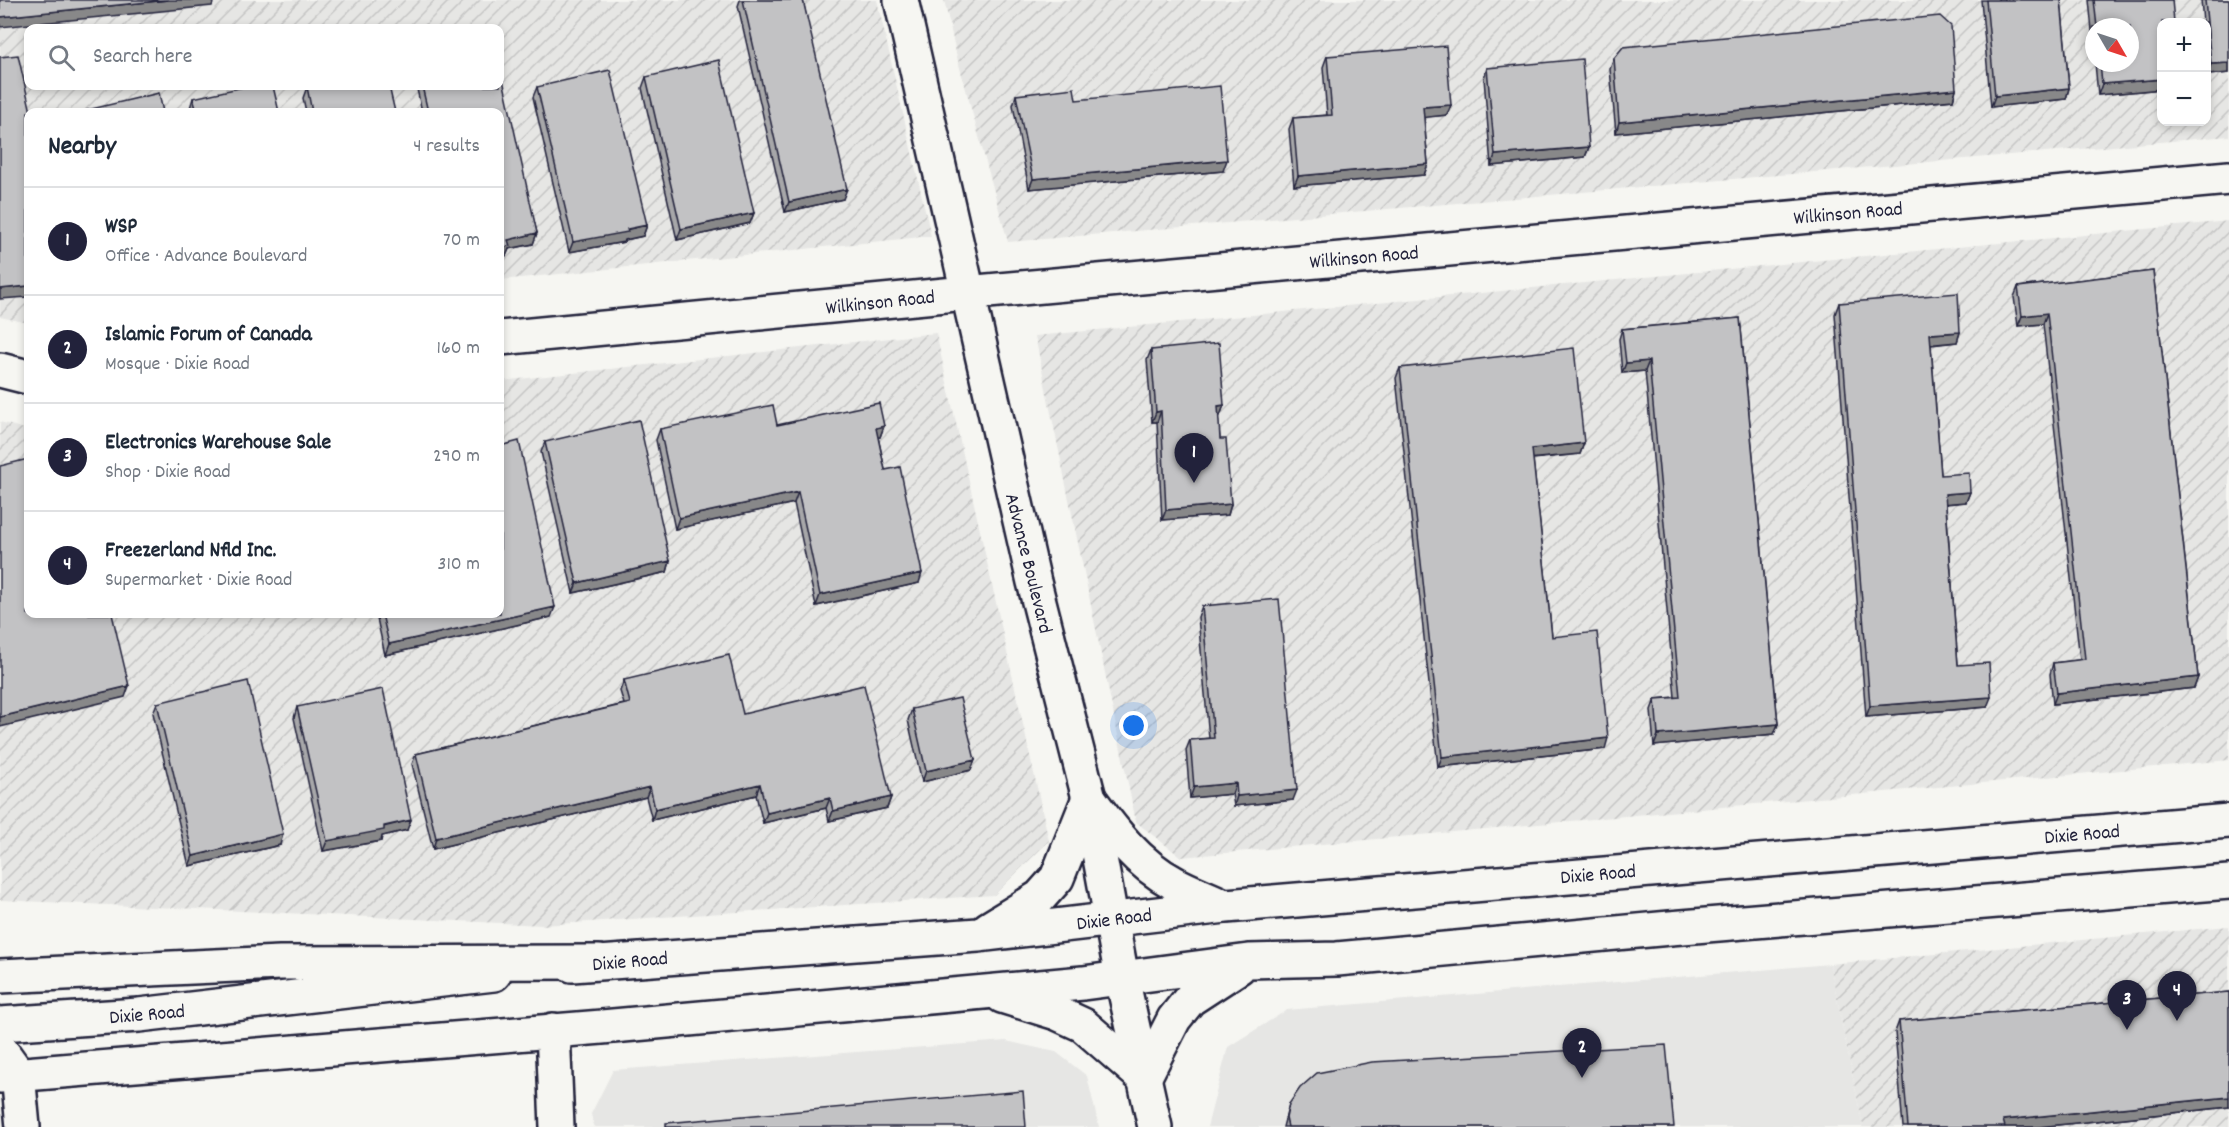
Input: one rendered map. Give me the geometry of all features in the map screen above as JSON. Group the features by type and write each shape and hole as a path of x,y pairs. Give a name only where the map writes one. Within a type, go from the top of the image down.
{"main road":[{"name":"Advance Boulevard","path":"901,0 966,293 1034,582 1089,798 1110,919 1155,1127"},
{"name":"Wilkinson Road","path":"504,338 966,293 2229,178"},
{"path":"0,370 24,377"},
{"path":"1089,798 1120,840 1147,865 1173,882 1226,906"},
{"path":"978,935 1040,897 1057,878 1089,798"},
{"name":"Dixie Road","path":"0,1024 139,1015 599,962 978,935 1226,906 2229,821"},
{"path":"23,1127 6,1066 553,1030 1122,978 1248,961 1337,959 1670,928 2229,882"},
{"path":"987,991 1057,1013 1083,1025 1144,1078 1174,1019 1190,999 1248,961"},
{"path":"0,976 280,963 599,962"},
{"path":"553,1030 558,1127"}],"shaded area":[{"path":"0,0 877,0 931,236 504,280 504,108 24,108 24,322 0,317"},
{"path":"944,0 2229,0 2229,136 1008,242 957,57"},
{"path":"2229,221 2229,760 1181,857 1136,822 1035,336"},
{"path":"936,333 1049,841 994,895 543,925 0,900 0,422 24,429 24,618 504,618 504,381"},
{"path":"2229,926 2229,1127 1863,1127 1830,964"},
{"path":"1830,964 1863,1127 1207,1127 1228,1047 1287,1010"},
{"path":"1006,1041 1056,1052 1087,1076 1099,1127 594,1127 591,1114 613,1070"}],"building":[{"path":"0,0 168,0 0,17"},
{"path":"743,0 803,0 847,189 789,202"},
{"path":"1986,0 2061,0 2069,88 1995,96"},
{"path":"2094,0 2172,0 2174,18 2157,18 2157,79 2102,84 2101,72 2139,72 2139,18 2096,18"},
{"path":"2205,0 2229,0 2229,63 2211,64 2211,18 2207,18"},
{"path":"1940,16 1951,26 1956,89 1619,122 1614,58 1623,47"},
{"path":"1446,46 1451,105 1423,107 1428,164 1298,176 1293,118 1332,115 1327,56"},
{"path":"18,55 24,90 26,90 30,108 24,108 24,286 0,289 0,57"},
{"path":"1582,59 1589,147 1495,155 1487,68"},
{"path":"719,60 754,213 681,229 646,77"},
{"path":"610,70 647,225 627,229 628,232 573,242 537,87"},
{"path":"504,84 537,233 508,240 510,246 504,247 504,108 427,108 423,90 504,90"},
{"path":"1220,86 1227,160 1033,179 1016,95 1074,88 1076,100"},
{"path":"230,90 274,90 278,108 196,108 193,98"},
{"path":"308,90 390,90 394,108 311,108"},
{"path":"159,93 162,108 95,108"},
{"path":"2153,271 2198,677 2057,693 2053,663 2085,659 2047,313 2022,316 2018,287"},
{"path":"1958,293 1960,332 1930,334 1941,475 1969,473 1970,492 1945,494 1958,665 1989,663 1991,697 1870,706 1839,303"},
{"path":"1740,318 1778,724 1658,735 1655,699 1680,697 1649,361 1626,363 1622,329"},
{"path":"1219,343 1224,405 1218,406 1220,439 1226,439 1231,504 1166,510 1161,411 1156,412 1151,350"},
{"path":"1574,348 1584,443 1532,449 1552,637 1597,632 1608,738 1442,757 1400,368"},
{"path":"879,403 884,426 876,428 885,470 900,467 922,573 820,595 798,492 679,518 660,429 773,405 777,425"},
{"path":"639,420 670,561 577,583 545,442"},
{"path":"519,441 555,607 389,644 383,618 504,618 504,445"},
{"path":"24,460 24,618 113,618 129,686 0,717 0,466"},
{"path":"1279,599 1297,790 1237,796 1236,783 1194,787 1190,740 1214,738 1202,606"},
{"path":"729,655 743,714 864,685 891,797 833,811 830,798 767,813 760,784 655,809 650,787 436,838 416,754 630,703 624,680"},
{"path":"248,681 283,834 193,856 157,703"},
{"path":"383,689 411,820 384,826 384,830 327,841 297,707"},
{"path":"960,698 975,760 926,771 912,709"},
{"path":"2229,992 2229,1097 2003,1120 2005,1127 1908,1127 1899,1021"},
{"path":"1666,1045 1674,1127 1288,1127 1286,1118 1289,1104 1300,1088 1317,1073 1372,1062"},
{"path":"1023,1091 1026,1127 666,1127 666,1123"}],"place":[{"name":"WSP","path":"1194,483"},
{"name":"Freezerland Nfld Inc.","path":"2177,1021"},
{"name":"Electronics Warehouse Sale","path":"2127,1030"},
{"name":"Islamic Forum of Canada","path":"1582,1078"}]}
